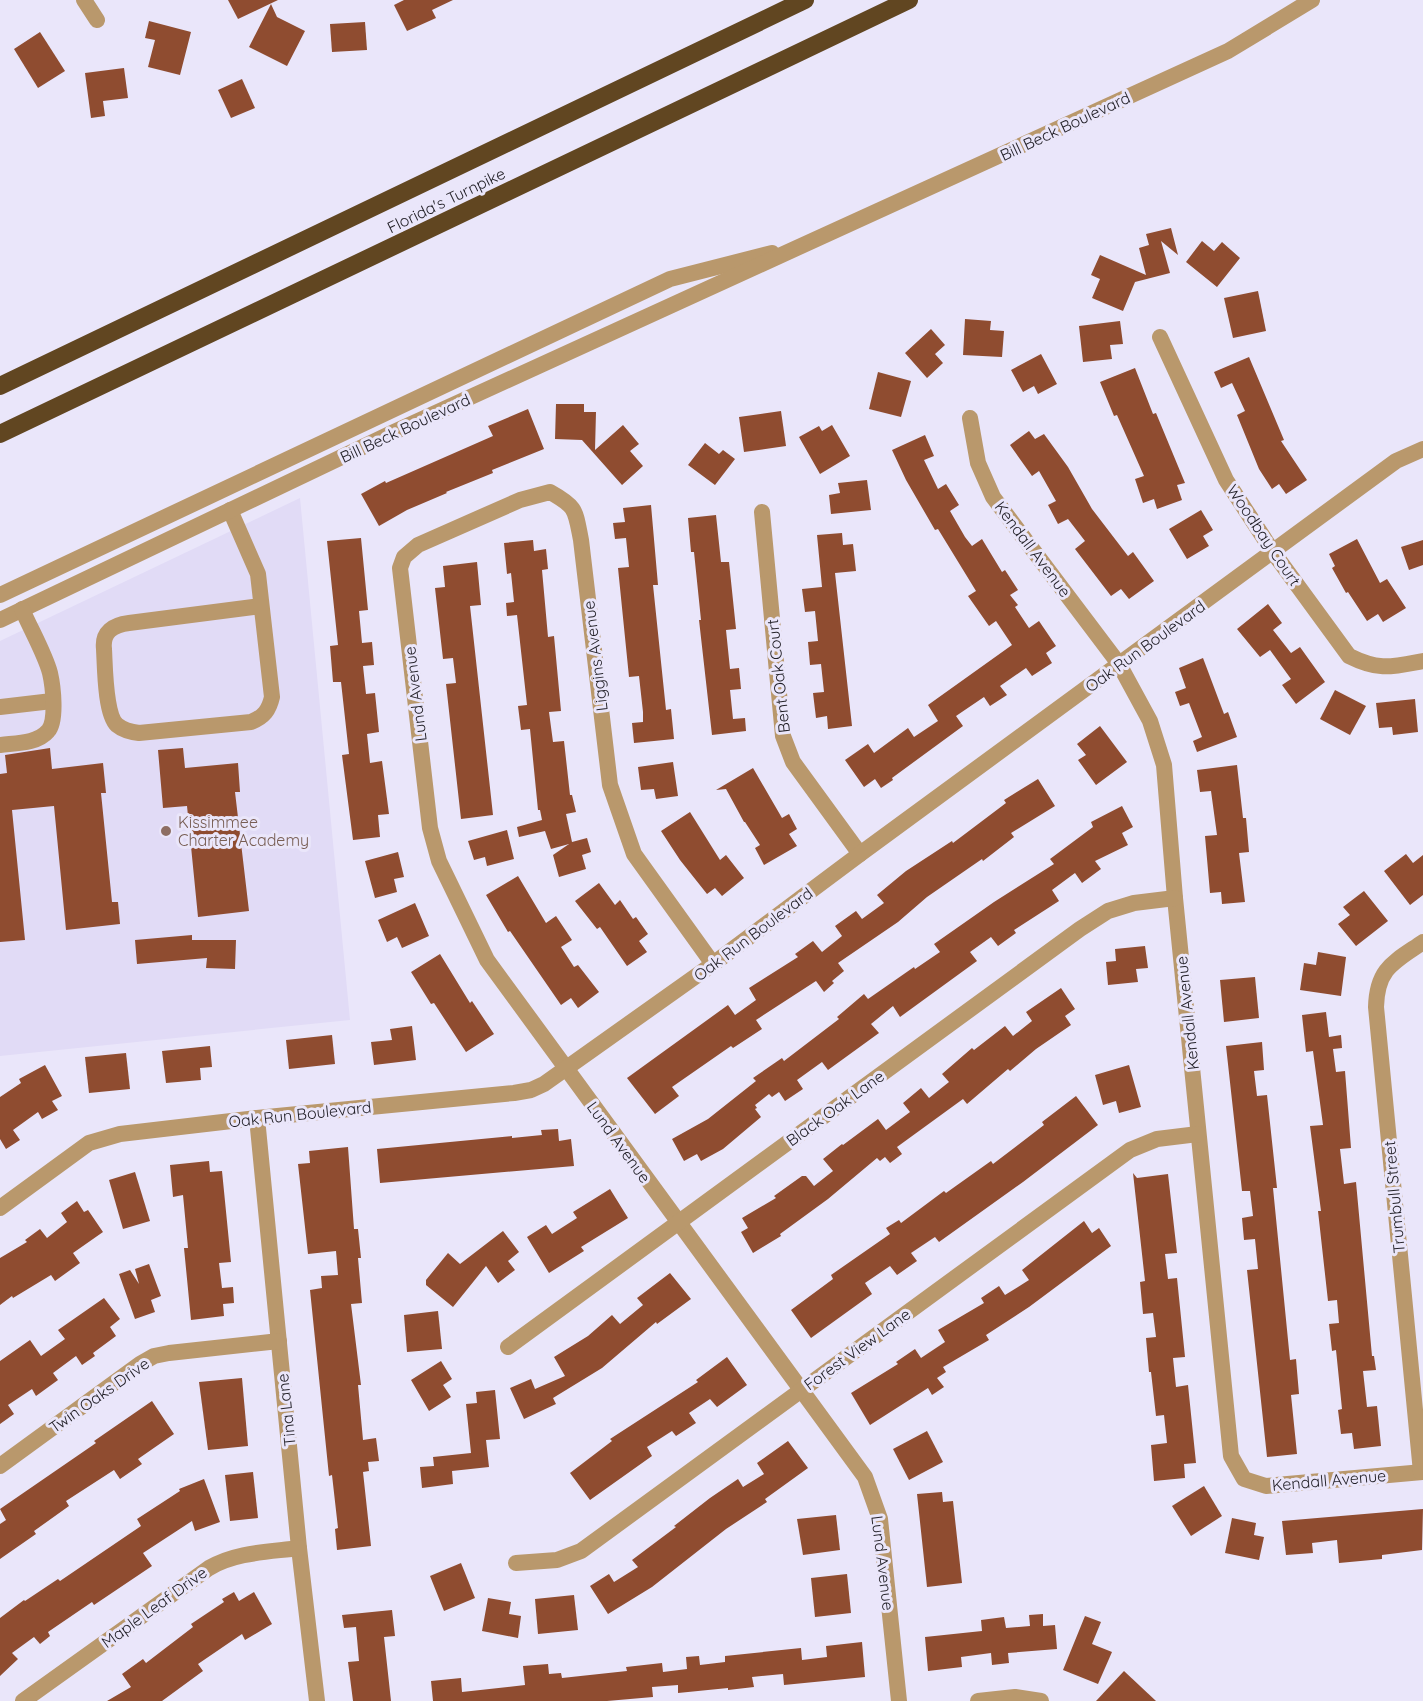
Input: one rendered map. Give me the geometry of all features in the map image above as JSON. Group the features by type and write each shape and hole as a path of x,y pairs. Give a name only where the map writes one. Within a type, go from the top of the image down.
{"highway":[{"name":"Florida's Turnpike","path":"0,386 805,0"},
{"name":"Florida's Turnpike","path":"0,434 909,0"}],"street":[{"path":"84,0 97,20"},
{"name":"Bill Beck Boulevard","path":"0,620 394,432 1228,51 1312,0"},
{"name":"Bill Beck Boulevard","path":"0,595 670,279 813,242"},
{"name":"Woodbay Court","path":"1160,337 1226,480 1273,552 1348,656 1366,664 1384,668 1423,661"},
{"name":"Kendall Avenue","path":"970,418 978,463 993,497 1119,664 1150,721 1164,765 1175,898 1231,1456 1244,1479 1266,1486 1422,1472"},
{"name":"Oak Run Boulevard","path":"0,1208 89,1143 120,1134 531,1090 566,1069 714,964 860,854 1396,461 1416,450 1423,449"},
{"name":"Liggins Avenue","path":"404,557 418,545 520,500 550,492 570,503 577,517 610,785 634,854 714,964"},
{"path":"230,510 256,566 261,606 272,697 266,713 260,719 239,723 139,733 123,729 117,724 110,712 103,642 109,630 122,624 261,606"},
{"name":"Bent Oak Court","path":"762,512 783,736 793,762 860,854"},
{"name":"Lund Avenue","path":"404,557 400,568 401,579 430,828 439,861 487,960 866,1477 880,1519 899,1701"},
{"path":"0,744 24,742 43,736 52,724 54,716 50,672 22,609"},
{"path":"0,707 52,701"},
{"name":"Black Oak Lane","path":"508,1347 1080,929 1108,911 1134,903 1175,898"},
{"name":"Trumbull Street","path":"1422,1472 1376,990 1384,971 1423,942"},
{"name":"Tina Lane","path":"257,1118 299,1548 317,1701"},
{"name":"Forest View Lane","path":"516,1563 557,1560 581,1551 1130,1150 1157,1139 1198,1134"},
{"name":"Twin Oaks Drive","path":"0,1466 154,1356 279,1341"},
{"name":"Maple Leaf Drive","path":"23,1701 222,1560 299,1548"},
{"path":"978,1701 1015,1697 1041,1701"}],"shaded area":[{"name":"Kissimmee Charter Academy","path":"300,498 350,1020 0,1056 0,641"}],"building":[{"path":"228,0 278,0 238,19"},
{"path":"404,0 453,0 432,10 436,18 407,31 394,5"},
{"path":"271,4 277,17 305,31 287,66 249,47"},
{"path":"149,21 191,32 180,75 148,67 155,40 145,38"},
{"path":"365,22 367,50 332,52 330,24"},
{"path":"40,32 65,71 38,88 14,49"},
{"path":"124,68 128,98 103,101 105,116 91,118 85,73"},
{"path":"242,79 255,108 231,118 218,90"},
{"path":"1171,228 1178,255 1161,241 1170,273 1135,282 1123,311 1092,298 1100,279 1091,275 1100,255 1146,275 1139,248 1149,245 1146,234"},
{"path":"1202,241 1214,251 1222,242 1240,258 1217,287 1186,262"},
{"path":"1258,291 1266,331 1233,338 1224,298"},
{"path":"965,319 991,321 990,330 1004,331 1002,357 963,355"},
{"path":"1120,321 1123,344 1110,345 1112,359 1083,362 1079,326"},
{"path":"931,329 945,345 935,354 943,363 927,378 905,353"},
{"path":"1041,354 1057,384 1038,394 1034,386 1023,392 1011,370"},
{"path":"1249,357 1284,440 1281,441 1307,480 1286,494 1279,484 1272,489 1259,469 1237,415 1245,411 1232,383 1221,388 1214,372"},
{"path":"1135,368 1153,414 1156,413 1185,483 1177,485 1182,500 1157,509 1154,499 1143,503 1135,479 1144,476 1100,382"},
{"path":"878,372 911,381 901,417 869,409"},
{"path":"556,404 584,404 584,412 596,412 595,450 623,425 639,444 630,451 643,466 622,485 582,440 555,439"},
{"path":"528,409 544,449 492,470 493,473 407,510 379,526 361,494 385,481 386,483 493,436 488,426"},
{"path":"781,411 786,446 744,452 739,417"},
{"path":"832,425 850,456 820,474 799,437 819,426 822,431"},
{"path":"1029,431 1035,439 1044,434 1068,467 1092,509 1128,556 1133,552 1154,581 1129,599 1121,589 1111,596 1075,549 1085,541 1068,519 1058,524 1048,505 1056,501 1039,471 1032,476 1010,445"},
{"path":"925,435 934,456 924,460 938,489 946,484 959,505 950,511 965,537 972,546 982,539 1002,572 1005,570 1018,590 1010,595 1018,605 1015,607 1029,628 1039,621 1056,646 1046,653 1052,663 1032,676 1026,668 1000,686 1007,695 990,706 984,697 956,716 963,726 892,778 893,780 881,788 875,779 864,787 845,760 868,744 874,753 908,728 914,737 938,721 928,705 1012,645 996,621 989,626 968,596 976,591 938,529 935,530 906,480 892,450"},
{"path":"705,443 719,454 723,450 735,459 715,485 688,465"},
{"path":"867,480 871,510 831,514 829,495 840,493 838,483"},
{"path":"651,505 658,585 653,585 666,710 671,709 674,739 634,743 632,723 643,722 643,712 639,676 629,677 618,568 629,567 626,538 615,539 613,523 625,522 623,508"},
{"path":"1201,510 1213,530 1203,536 1209,546 1187,559 1169,529"},
{"path":"716,515 721,562 729,562 736,629 726,630 730,669 739,668 741,689 730,690 733,719 745,718 746,731 712,735 694,552 691,552 688,518"},
{"path":"842,533 843,545 853,544 856,571 835,573 852,726 828,729 827,716 816,718 813,693 824,692 821,664 810,665 808,642 818,641 815,611 805,612 802,589 822,587 817,535"},
{"path":"361,538 368,610 359,611 362,643 372,642 374,665 363,666 366,694 375,693 379,732 367,734 370,763 382,761 389,814 378,815 380,837 353,840 342,755 349,754 341,682 333,682 330,646 338,645 327,541"},
{"path":"1357,539 1380,583 1387,579 1406,608 1383,622 1378,614 1367,621 1348,592 1346,593 1332,568 1335,566 1329,554"},
{"path":"533,540 534,551 546,549 548,569 542,570 548,637 554,636 561,711 549,712 553,742 564,741 570,795 572,795 576,812 566,814 572,842 587,838 591,852 582,855 586,869 559,877 553,855 569,844 551,849 545,831 519,837 517,827 542,820 540,810 538,810 530,729 521,730 518,706 527,705 517,615 507,616 506,603 514,602 511,573 507,574 504,543"},
{"path":"1423,540 1423,565 1409,570 1401,547"},
{"path":"477,562 481,605 470,606 493,815 461,819 446,684 456,683 453,658 443,659 435,588 445,587 443,566"},
{"path":"1268,604 1282,623 1273,630 1291,653 1300,647 1325,682 1296,704 1282,685 1291,679 1270,650 1260,657 1237,629"},
{"path":"1203,658 1224,714 1228,712 1237,737 1197,752 1193,741 1202,737 1189,703 1180,706 1175,692 1186,688 1179,668"},
{"path":"1335,690 1366,706 1350,735 1320,719"},
{"path":"1415,699 1418,732 1393,735 1392,727 1379,728 1376,703"},
{"path":"1100,726 1127,762 1096,785 1078,760 1086,755 1077,744"},
{"path":"50,748 52,769 103,763 106,793 101,793 112,902 118,902 120,924 66,930 54,806 12,810 25,940 0,942 0,774 7,773 5,755"},
{"path":"183,748 185,768 238,763 240,792 235,792 249,911 198,917 187,806 163,808 158,750"},
{"path":"673,762 678,796 656,799 654,789 641,790 638,767"},
{"path":"1237,765 1249,852 1239,853 1245,902 1222,904 1221,892 1210,893 1205,836 1217,835 1211,791 1200,792 1197,770"},
{"path":"753,768 782,818 789,814 797,829 789,834 797,846 764,865 755,848 760,845 726,789 716,790"},
{"path":"1038,779 1055,806 1011,833 1014,837 983,861 982,859 927,897 898,922 838,963 844,971 824,992 816,981 756,1020 762,1029 733,1048 731,1046 672,1087 679,1096 655,1114 627,1078 728,1005 735,1015 756,1000 749,988 798,957 795,954 813,941 822,952 842,936 835,926 856,911 862,919 884,903 877,895 906,871 952,841 953,843 1006,803 1004,800"},
{"path":"1122,806 1133,827 1122,833 1128,845 1095,861 1101,869 1082,883 1075,873 1052,890 1059,901 1014,930 1016,933 998,946 991,937 970,952 977,961 900,1017 893,1006 871,1024 879,1033 828,1070 822,1062 797,1080 803,1089 785,1101 779,1092 772,1097 769,1094 755,1105 761,1117 723,1149 701,1161 697,1154 684,1161 672,1139 708,1119 756,1081 753,1078 782,1058 784,1061 839,1019 837,1017 864,994 868,999 940,952 934,944 1054,864 1050,859 1093,827 1091,822"},
{"path":"690,812 720,860 726,855 744,878 722,896 715,888 707,894 661,831"},
{"path":"507,830 514,859 487,866 485,857 474,860 468,841"},
{"path":"398,852 404,877 394,879 397,892 375,898 365,861"},
{"path":"1406,854 1413,863 1423,855 1423,895 1410,905 1384,871"},
{"path":"518,876 546,923 556,916 572,940 561,947 574,967 578,965 599,992 578,1008 571,998 561,1005 510,931 508,932 486,895"},
{"path":"599,883 615,905 620,900 633,919 636,917 648,934 639,941 647,952 627,966 600,927 597,929 575,901"},
{"path":"1364,891 1388,921 1356,946 1338,924 1350,915 1343,907"},
{"path":"415,903 429,936 402,948 397,937 387,942 378,920"},
{"path":"192,935 192,940 236,940 235,969 206,968 207,958 137,964 135,940"},
{"path":"1145,946 1148,968 1136,969 1138,982 1108,985 1106,962 1116,961 1115,949"},
{"path":"1318,952 1346,957 1341,996 1300,990 1304,963 1316,965"},
{"path":"440,954 470,1003 472,1001 494,1034 466,1052 411,972"},
{"path":"1255,977 1259,1018 1224,1022 1220,980"},
{"path":"1061,988 1075,1009 1065,1016 1071,1025 1036,1049 1010,1071 1008,1069 967,1104 963,1099 897,1147 902,1154 890,1163 885,1157 880,1161 877,1158 828,1199 780,1234 781,1236 753,1253 741,1232 748,1228 742,1218 776,1198 774,1196 802,1176 806,1176 814,1186 833,1171 823,1159 878,1119 886,1130 910,1112 903,1103 921,1088 929,1098 949,1082 942,1074 972,1048 974,1050 1005,1026 1013,1036 1032,1021 1026,1012"},
{"path":"1326,1012 1329,1037 1341,1035 1342,1048 1333,1049 1336,1072 1345,1071 1351,1148 1340,1149 1344,1184 1356,1182 1372,1356 1374,1356 1376,1370 1363,1371 1367,1407 1377,1406 1381,1446 1354,1449 1352,1433 1341,1434 1338,1410 1342,1409 1336,1350 1332,1351 1329,1324 1339,1323 1337,1300 1328,1301 1318,1211 1321,1211 1310,1126 1323,1125 1313,1051 1306,1052 1302,1015"},
{"path":"412,1026 416,1060 374,1065 371,1042 392,1040 390,1029"},
{"path":"332,1035 335,1064 289,1069 286,1040"},
{"path":"1262,1042 1264,1070 1254,1071 1257,1096 1267,1095 1277,1188 1273,1188 1290,1360 1296,1359 1299,1394 1291,1395 1297,1454 1267,1457 1247,1270 1258,1269 1255,1239 1244,1240 1242,1218 1253,1216 1250,1191 1242,1191 1226,1046"},
{"path":"210,1046 212,1067 200,1068 201,1080 166,1083 162,1051"},
{"path":"126,1053 130,1089 89,1093 85,1057"},
{"path":"45,1065 62,1096 52,1101 58,1110 42,1119 38,1112 13,1130 20,1140 6,1149 0,1139 0,1097 21,1083 19,1079"},
{"path":"1129,1065 1141,1107 1119,1113 1116,1101 1103,1105 1095,1075"},
{"path":"1076,1096 1098,1125 939,1242 935,1237 911,1253 917,1261 897,1275 890,1266 865,1283 872,1294 811,1338 791,1310 833,1279 831,1275 890,1234 886,1228 899,1220 901,1223 944,1191 946,1193 991,1161 993,1164 1044,1125 1042,1122"},
{"path":"558,1129 559,1141 571,1139 574,1166 380,1183 377,1149 542,1135 541,1130"},
{"path":"348,1147 354,1229 358,1229 361,1258 358,1258 362,1303 351,1304 361,1385 358,1385 363,1440 376,1438 379,1461 368,1462 369,1471 363,1472 371,1546 337,1550 335,1529 338,1528 332,1475 329,1476 310,1290 322,1288 321,1276 338,1275 336,1251 308,1254 298,1164 310,1163 309,1151"},
{"path":"209,1161 210,1172 222,1171 231,1262 219,1263 222,1288 233,1287 234,1303 223,1304 224,1316 191,1320 184,1248 188,1248 183,1195 173,1197 170,1165"},
{"path":"135,1172 150,1221 123,1229 109,1180"},
{"path":"1133,1173 1137,1178 1168,1174 1177,1253 1165,1254 1168,1279 1177,1278 1185,1357 1173,1358 1176,1387 1188,1385 1196,1463 1184,1464 1185,1478 1154,1481 1151,1445 1167,1443 1164,1415 1156,1416 1151,1372 1149,1372 1146,1338 1156,1337 1153,1313 1143,1314 1140,1282 1145,1281"},
{"path":"610,1189 628,1218 581,1247 584,1251 549,1273 527,1237 546,1225 552,1234 577,1218 573,1212"},
{"path":"77,1201 84,1212 88,1210 103,1232 73,1253 80,1263 55,1281 51,1275 0,1305 0,1258 27,1242 25,1240 40,1229 47,1238 67,1222 61,1213"},
{"path":"1084,1221 1092,1233 1099,1228 1111,1246 1029,1307 986,1335 989,1340 943,1367 946,1372 937,1378 944,1387 932,1395 928,1388 870,1425 851,1393 898,1364 896,1362 915,1349 921,1358 945,1342 938,1330 984,1303 981,1298 999,1286 1005,1295 1029,1280 1022,1270"},
{"path":"503,1231 519,1252 508,1261 515,1270 498,1283 486,1266 453,1307 426,1285 426,1280 448,1253 460,1264"},
{"path":"149,1264 161,1296 151,1300 155,1312 135,1319 119,1274 130,1270 139,1284 135,1269"},
{"path":"670,1273 691,1299 657,1324 656,1322 602,1368 553,1398 556,1404 524,1419 510,1388 531,1379 535,1389 565,1376 554,1357 588,1336 612,1315 620,1324 643,1305 637,1298"},
{"path":"104,1298 120,1319 110,1327 116,1336 93,1353 95,1356 82,1365 76,1356 53,1373 58,1380 36,1396 32,1389 8,1405 14,1414 0,1424 0,1361 30,1340 41,1356 65,1339 58,1330"},
{"path":"438,1311 442,1349 407,1352 404,1315"},
{"path":"727,1357 747,1385 717,1407 710,1399 689,1413 696,1423 676,1436 672,1431 647,1447 652,1456 590,1500 570,1473 612,1441 610,1439 698,1382 696,1380"},
{"path":"441,1361 452,1379 443,1385 451,1397 429,1411 411,1380"},
{"path":"242,1378 248,1446 208,1450 199,1382"},
{"path":"495,1390 500,1439 486,1440 489,1467 452,1471 453,1484 422,1488 420,1467 434,1466 433,1457 471,1453 466,1404 477,1403 476,1392"},
{"path":"152,1401 174,1434 138,1459 142,1464 120,1479 114,1470 66,1501 69,1506 34,1531 36,1534 0,1559 0,1524 6,1520 0,1509 96,1443 94,1441"},
{"path":"927,1431 943,1462 909,1480 893,1449"},
{"path":"788,1441 808,1468 765,1499 767,1502 726,1529 652,1587 608,1614 590,1586 609,1574 614,1582 638,1567 632,1560 710,1498 738,1479 743,1487 764,1474 757,1463"},
{"path":"253,1472 258,1518 230,1521 225,1475"},
{"path":"204,1479 220,1522 195,1531 192,1521 143,1553 152,1566 94,1605 92,1602 48,1632 50,1636 40,1644 34,1637 12,1653 18,1659 0,1676 0,1618 24,1600 58,1579 60,1581 141,1526 137,1519 180,1491 179,1489"},
{"path":"1204,1486 1222,1516 1191,1536 1172,1506"},
{"path":"942,1492 943,1502 953,1501 962,1583 927,1587 917,1494"},
{"path":"1423,1509 1422,1550 1382,1555 1382,1559 1339,1563 1337,1540 1312,1543 1313,1553 1286,1555 1282,1521"},
{"path":"836,1515 840,1550 803,1555 797,1519"},
{"path":"1232,1518 1256,1523 1254,1535 1264,1537 1259,1560 1225,1553"},
{"path":"461,1563 475,1598 444,1611 430,1576"},
{"path":"847,1574 851,1613 815,1617 811,1578"},
{"path":"234,1592 239,1601 254,1592 272,1624 245,1640 242,1634 198,1664 203,1671 162,1701 107,1701 131,1687 122,1674 143,1659 146,1663 193,1627 191,1624 224,1602 222,1599"},
{"path":"574,1595 578,1630 538,1634 535,1599"},
{"path":"488,1598 511,1602 509,1614 521,1616 518,1638 482,1631"},
{"path":"392,1610 395,1636 384,1637 391,1701 353,1701 348,1662 359,1661 356,1627 344,1628 342,1615"},
{"path":"1043,1614 1043,1626 1055,1625 1057,1649 1008,1653 1009,1663 992,1665 991,1653 961,1657 962,1667 928,1671 925,1637 982,1631 981,1620 1004,1617 1006,1628 1030,1626 1029,1615"},
{"path":"1085,1616 1101,1622 1092,1644 1112,1652 1098,1684 1063,1670"},
{"path":"862,1642 865,1677 784,1685 783,1674 752,1677 754,1687 678,1693 678,1685 652,1687 653,1697 607,1701 433,1701 431,1681 461,1678 462,1692 525,1685 523,1666 548,1664 549,1674 561,1673 562,1678 627,1671 626,1667 662,1663 663,1672 687,1669 686,1657 699,1656 700,1665 725,1662 725,1656 801,1648 802,1660 827,1657 826,1646"},
{"path":"1124,1671 1156,1701 1096,1701"}],"place":[{"name":"Kissimmee Charter Academy","path":"166,831"}]}
